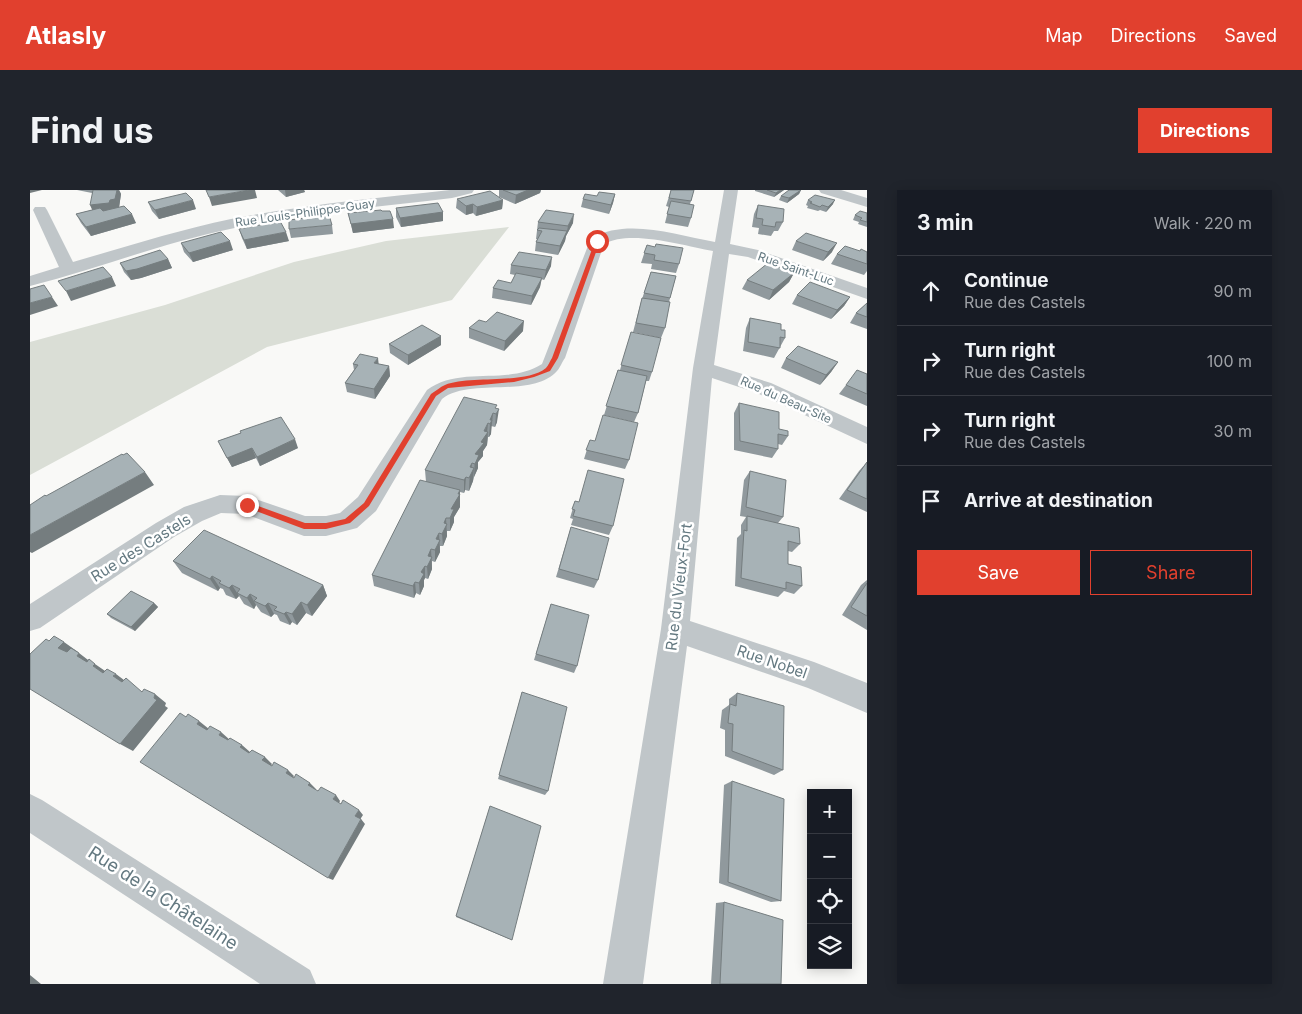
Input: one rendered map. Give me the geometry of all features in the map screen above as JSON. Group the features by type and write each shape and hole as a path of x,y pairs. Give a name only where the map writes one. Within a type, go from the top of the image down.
{"street":[{"path":"339,190 350,206"},
{"name":"Rue Louis-Philippe-Guay","path":"30,281 192,233 271,216 452,194 468,190"},
{"name":"Rue du Vieux-Fort","path":"623,984 674,629 704,368 731,190"},
{"path":"826,190 867,202"},
{"path":"40,210 68,269"},
{"name":"Rue des Castels","path":"30,619 165,530 193,514 220,504 247,505 304,526 326,526 348,521 367,504 434,395 447,387 472,382 514,380 548,369 555,358 597,241 622,231 723,247"},
{"name":"Rue Saint-Luc","path":"723,247 772,260 867,294"},
{"name":"Rue du Beau-Site","path":"704,368 764,388 867,436"},
{"name":"Rue Nobel","path":"674,629 814,676 867,698"},
{"name":"Rue de la Châtelaine","path":"30,812 296,984"}],"shaded area":[{"path":"509,227 452,300 267,347 30,475 30,342 165,305 294,262 386,241"}],"building":[{"path":"93,190 117,190 115,199 110,200 109,203 90,205"},
{"path":"206,190 249,190 209,197"},
{"path":"503,190 528,190 516,195"},
{"path":"671,190 694,190 691,201 669,198"},
{"path":"767,190 780,190 776,193"},
{"path":"789,190 801,190 789,198 781,196"},
{"path":"490,191 503,200 477,207 473,204 466,206 457,199"},
{"path":"599,192 615,194 611,205 583,199 585,194 597,196"},
{"path":"186,193 193,200 155,210 148,202"},
{"path":"815,195 835,200 828,207 822,205 820,207 810,203 812,202 808,200"},
{"path":"671,201 694,205 691,218 667,214"},
{"path":"438,203 443,212 400,218 396,208"},
{"path":"758,205 784,209 783,222 776,222 775,227 762,225 763,219 756,218"},
{"path":"124,206 132,214 86,227 76,214 100,208 103,211"},
{"path":"546,210 574,214 568,226 538,222"},
{"path":"390,211 393,219 351,224 348,213"},
{"path":"860,211 867,213 867,222 860,220 862,218 855,215"},
{"path":"329,215 332,225 289,229 289,220"},
{"path":"280,221 286,232 244,240 239,229"},
{"path":"539,228 567,231 560,246 536,242 542,231 537,230"},
{"path":"221,232 230,241 189,253 181,243"},
{"path":"806,233 837,243 828,252 796,241"},
{"path":"656,244 683,248 679,264 654,260 655,255 644,253 647,245 655,247"},
{"path":"845,246 867,252 867,264 837,254"},
{"path":"160,250 168,259 126,271 120,263"},
{"path":"519,252 552,257 546,270 511,265"},
{"path":"768,263 794,273 773,290 747,280"},
{"path":"103,267 112,277 66,291 58,281"},
{"path":"651,272 676,276 670,298 644,293"},
{"path":"516,273 542,278 532,296 493,288 498,280 511,283"},
{"path":"810,282 850,297 837,310 797,295"},
{"path":"44,285 52,297 30,303 30,289"},
{"path":"642,298 670,302 665,328 636,323"},
{"path":"867,303 867,317 856,313"},
{"path":"497,312 524,321 505,341 469,328 479,320 486,322"},
{"path":"750,318 781,324 781,330 785,330 785,338 780,337 780,348 748,342"},
{"path":"422,325 441,336 408,355 389,344"},
{"path":"631,332 661,338 652,372 621,365"},
{"path":"798,346 838,362 826,375 786,358"},
{"path":"360,354 378,358 374,363 389,366 374,389 345,383 358,365 353,364"},
{"path":"618,370 647,376 638,413 606,406"},
{"path":"857,370 867,374 867,394 846,385"},
{"path":"464,397 497,405 495,408 499,409 496,414 493,413 490,424 488,423 484,431 488,432 481,442 484,443 475,454 479,455 475,464 472,463 470,467 474,468 469,478 466,477 464,480 425,470"},
{"path":"739,403 779,412 779,429 788,431 788,436 778,434 778,449 740,441"},
{"path":"603,415 638,423 629,460 586,450 590,440 595,441"},
{"path":"281,417 295,439 257,457 252,448 227,458 218,441 241,433 240,431"},
{"path":"127,453 145,472 30,535 30,505 45,495"},
{"path":"867,462 867,499 847,490"},
{"path":"588,470 624,479 613,526 573,516 575,510 572,509 575,501 579,502"},
{"path":"750,471 786,480 783,517 746,507"},
{"path":"420,480 460,490 458,494 460,494 451,509 454,509 450,518 446,518 444,523 447,524 442,534 439,533 436,539 440,540 435,550 431,549 428,556 432,557 427,567 425,566 421,572 424,574 419,583 415,582 413,586 372,575"},
{"path":"747,516 799,528 800,544 788,541 788,564 801,567 802,586 786,582 786,589 741,578 744,530 747,531"},
{"path":"571,527 609,538 598,580 559,569"},
{"path":"204,530 323,585 307,605 301,602 292,614 286,612 284,614 274,610 277,607 268,603 265,606 254,601 257,598 250,594 247,598 237,593 240,589 232,585 229,588 219,583 221,581 212,576 210,579 173,561"},
{"path":"867,583 867,616 851,607"},
{"path":"131,591 154,603 131,627 107,614"},
{"path":"551,604 589,615 577,666 536,654"},
{"path":"54,636 64,642 58,648 67,652 71,648 79,653 77,656 87,662 89,659 95,664 93,666 103,673 107,669 116,674 113,676 122,682 126,678 142,692 144,689 155,694 154,698 157,700 120,744 30,689 30,654 46,639 49,641"},
{"path":"522,692 567,707 548,791 499,775"},
{"path":"737,693 784,706 783,770 732,751 733,724 728,723 730,704 736,706"},
{"path":"180,713 186,717 188,714 199,721 197,724 207,730 210,726 221,732 219,735 228,740 230,738 242,745 240,747 249,753 252,750 265,757 262,760 272,766 274,762 288,770 286,773 294,778 296,774 318,791 321,787 336,795 333,799 341,804 343,800 359,810 355,816 361,819 328,878 140,762"},
{"path":"732,781 784,799 781,901 728,882"},
{"path":"490,806 541,826 512,940 456,916"},
{"path":"724,902 783,920 781,984 720,984"}],"route":[{"path":"247,505 304,526 326,526 348,521 367,504 426,405 434,395 447,387 472,382 514,380 548,369 555,358 597,241"}]}
